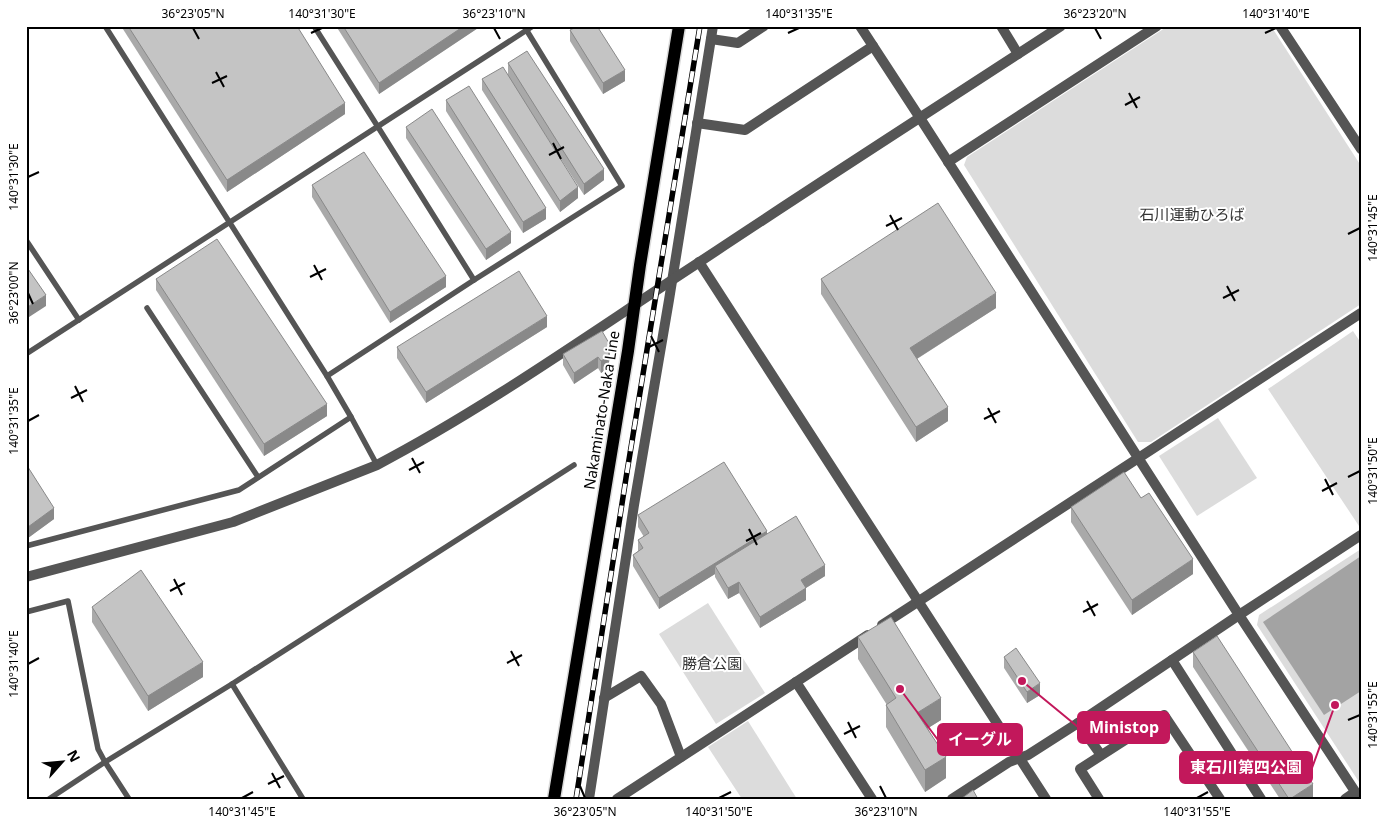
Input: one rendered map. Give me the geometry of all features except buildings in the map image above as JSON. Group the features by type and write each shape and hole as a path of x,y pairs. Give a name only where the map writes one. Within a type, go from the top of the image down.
{"main road":[{"name":"Nakaminato-Naka Line","path":"554,799 679,26"}],"street":[{"path":"589,799 634,505 713,26"},
{"path":"711,39 738,43 764,26"},
{"path":"860,26 1358,795 1345,799"},
{"path":"1001,26 1018,54"},
{"path":"26,577 233,522 377,465 429,437 491,399 1060,26"},
{"path":"948,162 1157,26"},
{"path":"1280,26 1361,149"},
{"path":"697,123 745,130 873,46"},
{"path":"699,262 1046,799"},
{"path":"617,799 632,795 681,757 1361,313"},
{"path":"952,799 1008,762 1021,759 1078,723 1239,614 1361,535"},
{"path":"1172,660 1261,799"},
{"path":"604,698 641,676 661,704 681,757"},
{"path":"796,682 872,799"},
{"path":"1099,799 1080,769 1164,715 1220,799"},
{"path":"1078,723 1101,755"}],"lane":[{"path":"105,26 327,376 377,465"},
{"path":"314,26 474,280"},
{"path":"26,354 378,127 526,28 533,26"},
{"path":"327,376 622,186 526,28"},
{"path":"26,240 79,320"},
{"path":"147,308 258,477"},
{"path":"26,546 239,490 351,417"},
{"path":"49,799 574,465"},
{"path":"26,612 68,601 98,749 129,799"},
{"path":"232,684 303,799"}],"green space":[{"name":"石川運動ひろば","path":"1168,26 1271,26 1361,166 1361,304 1151,442 1138,442 964,165 967,157"},
{"path":"1353,331 1361,343 1361,525 1359,526 1268,389"},
{"path":"1218,418 1257,478 1197,516 1159,456"},
{"path":"1361,549 1361,785 1257,625 1259,615"},
{"name":"勝倉公園","path":"708,603 765,693 716,724 659,634"},
{"path":"748,721 797,799 742,799 708,747"}],"shaded area":[{"path":"1361,556 1361,691 1324,715 1263,622"}],"railway":[{"path":"576,799 700,26"}],"place":[{"name":"Ministop","path":"1022,681"},
{"name":"イーグル","path":"900,689"},
{"name":"東石川第四公園","path":"1335,705"}]}
